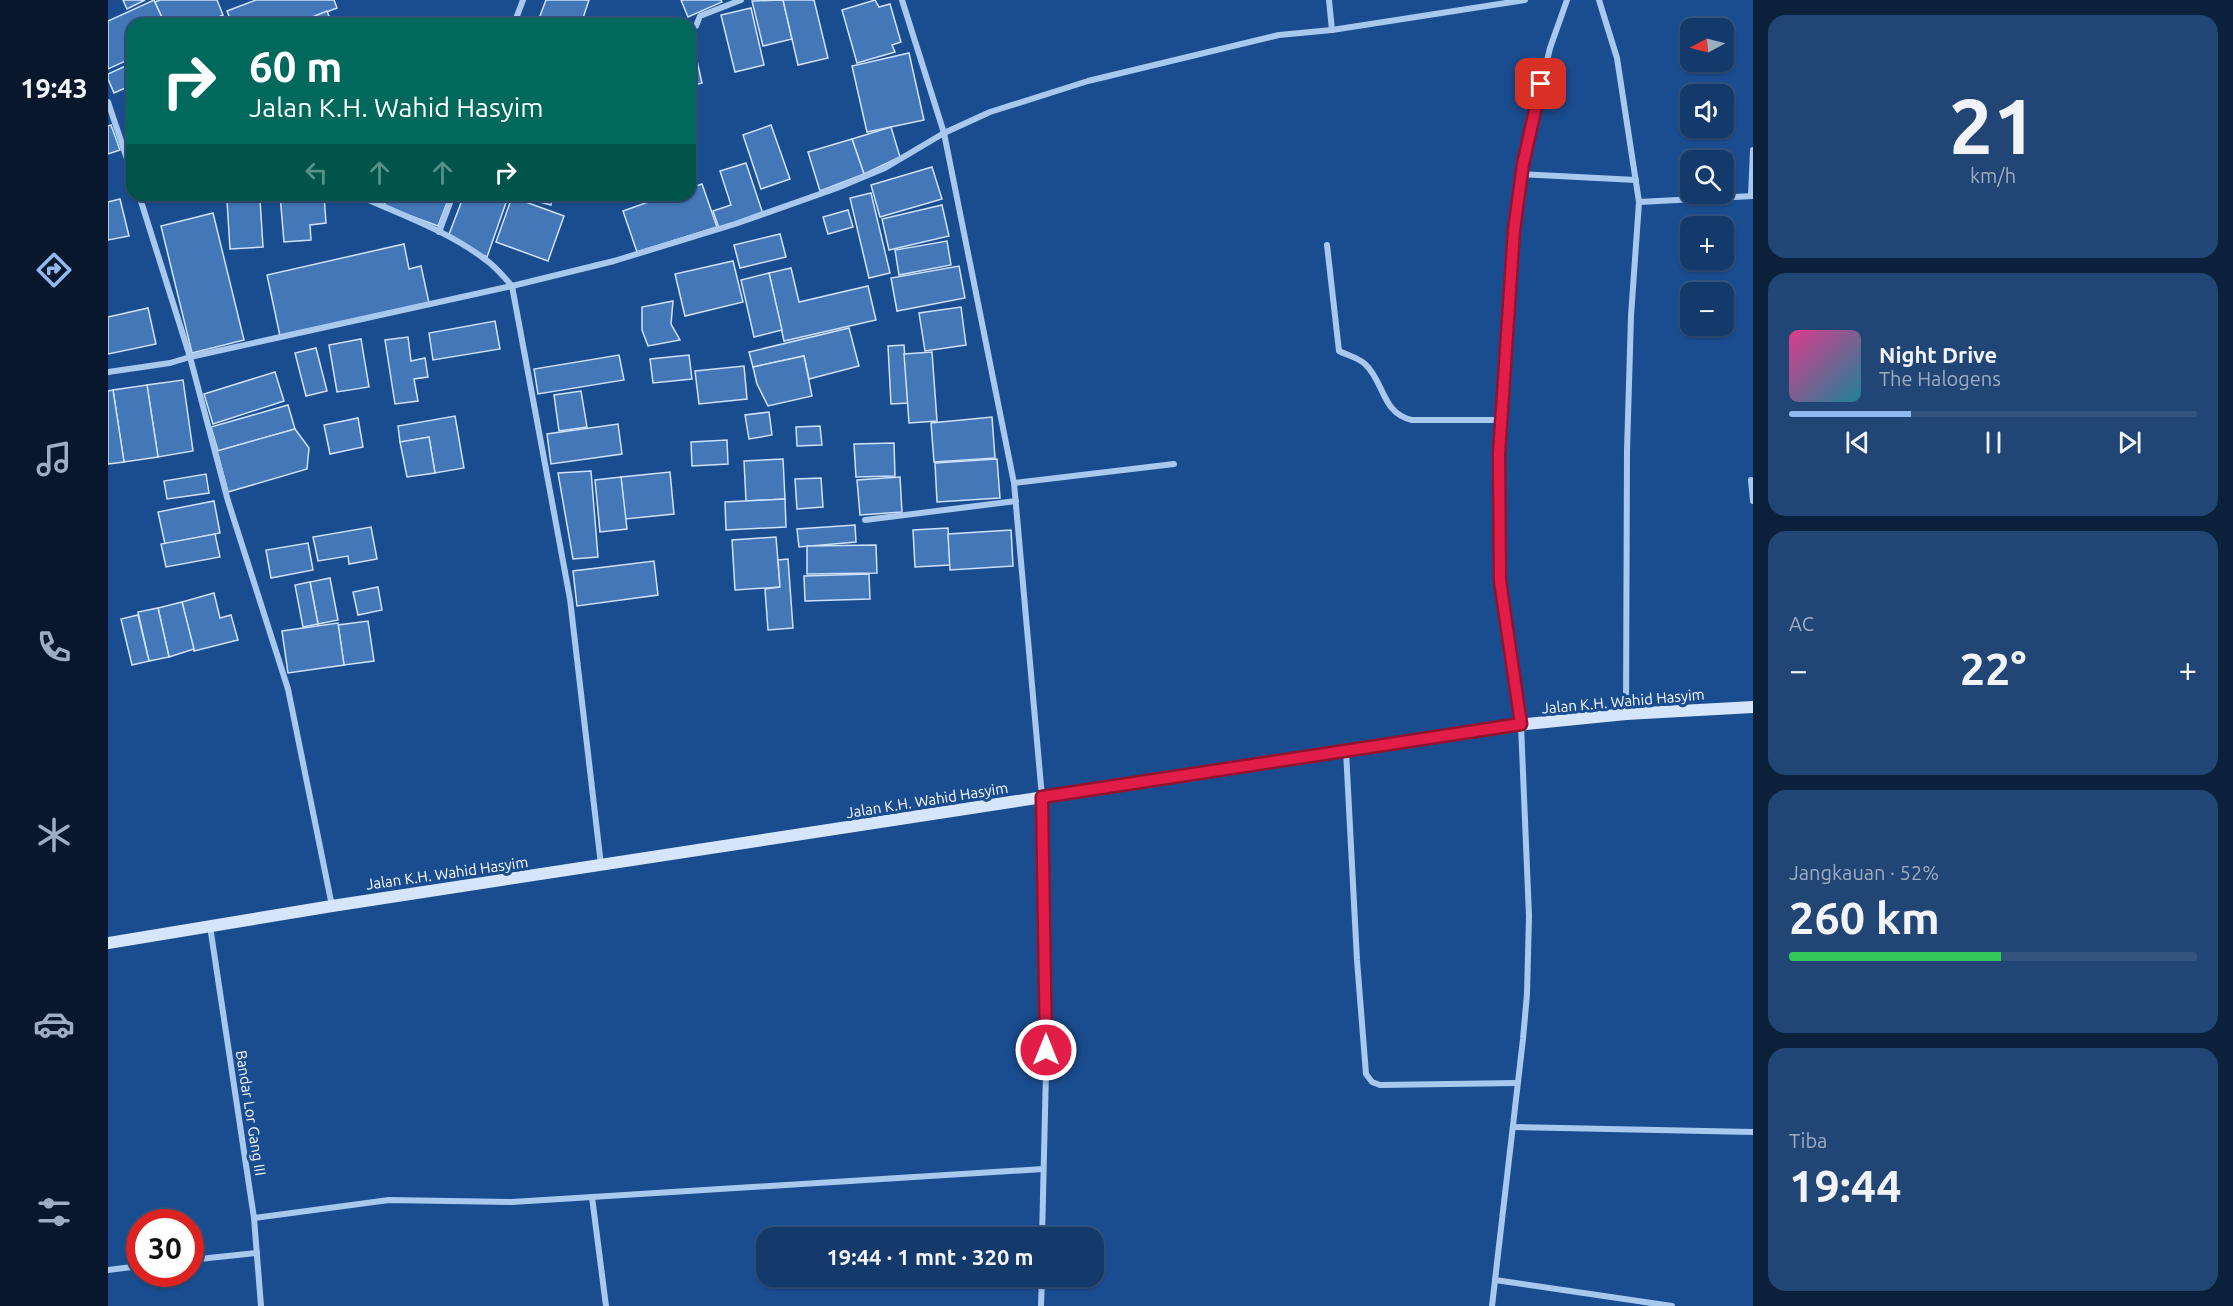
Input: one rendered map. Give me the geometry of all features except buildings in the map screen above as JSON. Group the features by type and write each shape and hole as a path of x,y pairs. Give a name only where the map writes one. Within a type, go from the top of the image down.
{"main road":[{"name":"Jalan K.H. Wahid Hasyim","path":"108,943 209,925 1521,724 1626,714 1753,707"}],"street":[{"path":"516,18 523,0"},
{"path":"696,26 700,16 741,0"},
{"path":"902,0 944,133 1014,483 1042,797 1046,991 1042,1227"},
{"path":"1329,0 1332,30"},
{"path":"108,372 170,363 614,261 735,224 837,188 885,168 944,133 990,112 1088,81 1279,36 1525,0"},
{"path":"1492,1306 1514,1127 1527,994 1529,916 1521,724 1500,581 1499,454 1514,230 1521,174 1550,48 1567,0"},
{"path":"1599,0 1617,58 1639,202 1630,316 1626,714"},
{"path":"108,102 126,156"},
{"path":"1639,202 1752,196 1753,150"},
{"path":"1521,174 1636,180"},
{"path":"141,201 190,357 228,501 288,689 332,906"},
{"path":"370,201 439,232 486,260 512,286 570,599 602,866"},
{"path":"439,232 451,201"},
{"path":"1327,245 1339,351 1367,365 1394,412 1404,419 1412,420 1501,420"},
{"path":"1014,483 1174,464"},
{"path":"1751,480 1753,501"},
{"path":"865,520 1016,501"},
{"path":"1346,750 1357,960 1366,1074 1372,1082 1380,1085 1517,1083"},
{"name":"Bandar Lor Gang III","path":"209,925 254,1218 261,1306"},
{"path":"1514,1127 1753,1132"},
{"path":"254,1218 389,1200 512,1202 1043,1169"},
{"path":"592,1197 606,1306"},
{"path":"204,1259 257,1253"},
{"path":"108,1270 126,1268"},
{"path":"1495,1280 1672,1306"},
{"path":"1041,1306 1042,1287"}],"route":[{"path":"1046,1050 1042,797 1521,724 1500,581 1499,454 1514,230 1523,164 1541,84"}]}
